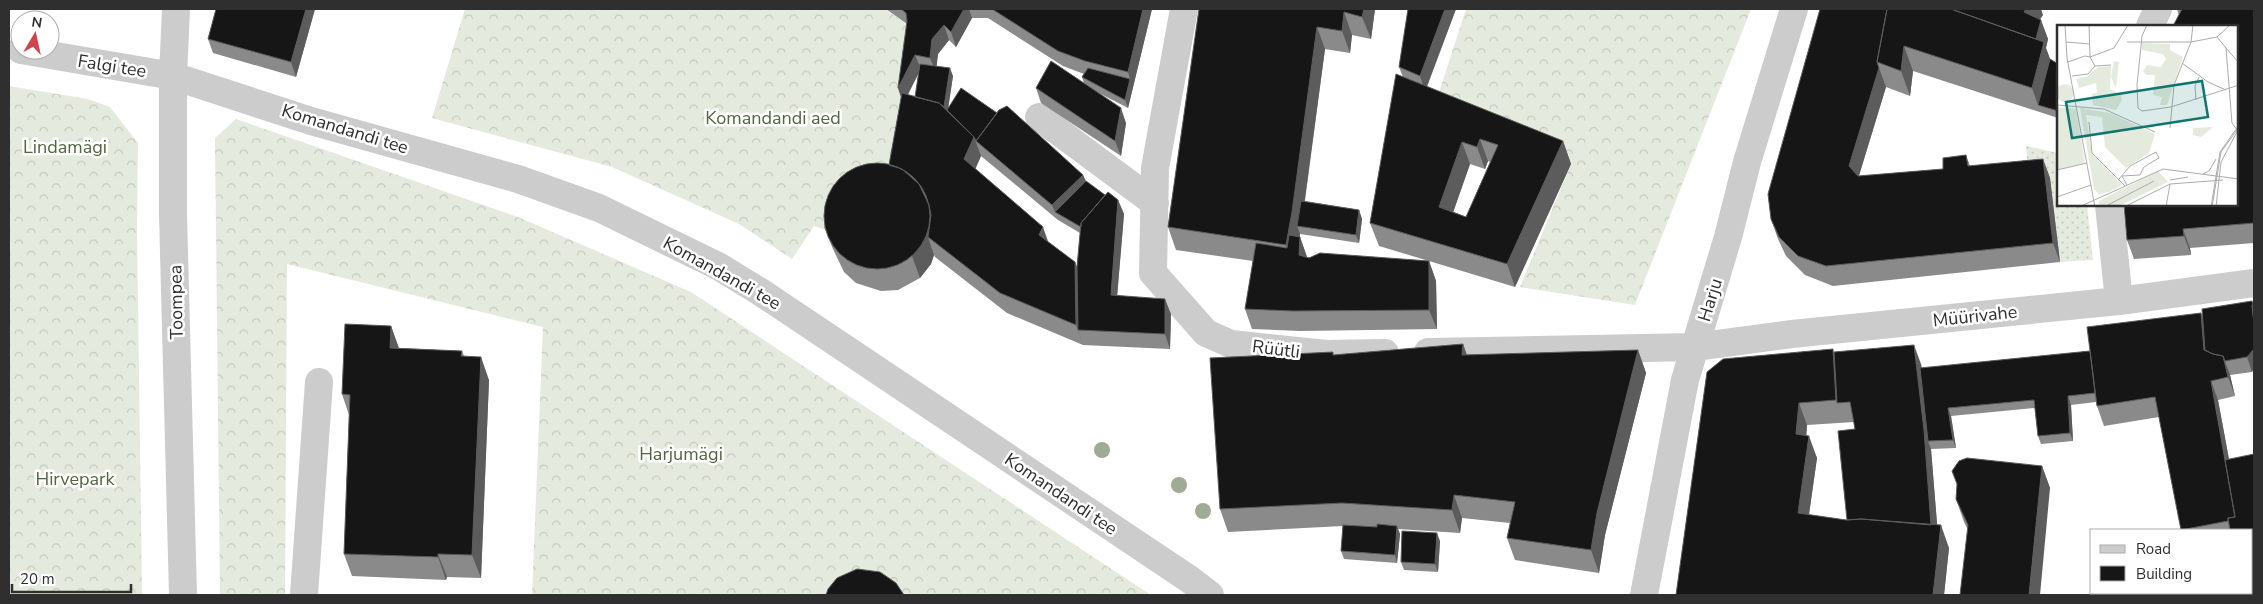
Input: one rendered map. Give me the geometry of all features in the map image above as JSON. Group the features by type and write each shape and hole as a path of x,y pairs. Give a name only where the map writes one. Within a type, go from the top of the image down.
{"street":[{"name":"Toompea","path":"176,9 173,76 174,214 183,595"},
{"name":"Rüütli","path":"1184,9 1155,168 1154,273 1206,333 1231,344 1326,354 1695,347"},
{"name":"Harju","path":"1644,595 1685,380 1728,237 1747,162 1794,9"},
{"path":"2150,25 2158,9"},
{"name":"Falgi tee","path":"60,57 173,76"},
{"name":"Komandandi tee","path":"173,76 311,120 518,179 599,208 718,266 759,291 1189,579 1210,595"},
{"path":"1039,117 1155,203"},
{"path":"2109,206 2119,301"},
{"name":"Müürivahe","path":"1695,347 1792,334 2119,301 2254,283"},
{"path":"304,595 318,382"}],"green space":[{"name":"Komandandi aed","path":"465,9 885,9 912,28 896,186 832,232 814,226 792,259 739,224 612,167 432,118"},
{"path":"1466,9 1751,9 1635,305 1520,287 1571,164 1434,108"},
{"name":"Hirvepark","path":"9,86 88,99 110,107 138,143 137,228 142,595 9,595"},
{"name":"Harjumägi","path":"236,119 518,217 691,292 1151,595 532,595 543,327 287,264 285,595 220,595 215,138"},
{"path":"2026,146 2057,153 2057,206 2087,206 2093,260 2060,262 2050,179 2029,180"}],"building":[{"path":"216,9 306,9 291,62 208,39"},
{"path":"901,9 964,9 951,32 944,25 932,39 930,58 915,55 898,88 907,21 906,13"},
{"path":"992,9 1143,9 1128,72 1085,61 1058,51"},
{"path":"1199,9 1364,9 1362,17 1344,12 1342,31 1317,27 1286,245 1168,227"},
{"path":"1408,9 1445,9 1420,76 1399,67"},
{"path":"1820,9 1887,9 1877,62 1879,68 1849,166 1858,176 1943,169 1943,158 1966,155 1968,166 2043,159 2053,243 1826,266 1798,256 1779,237 1771,219 1768,194"},
{"path":"1887,9 1951,9 2044,42 2032,88 1904,46 1901,71 1877,62"},
{"path":"1951,9 2026,9 2024,12 2041,20 2036,39"},
{"path":"2182,9 2254,9 2254,223 2183,229 2184,236 2127,240 2124,206 2238,206 2238,25 2174,25"},
{"path":"2050,59 2057,63 2057,111 2038,105"},
{"path":"1051,61 1121,108 1115,141 1036,88"},
{"path":"920,64 950,68 944,107 939,103 915,97"},
{"path":"1088,68 1130,79 1125,100 1082,77"},
{"path":"1396,74 1563,141 1507,264 1370,223","holes":["1480,139 1498,145 1466,217 1439,207 1462,142 1477,147"]},
{"path":"961,88 997,113 976,141 947,110"},
{"path":"902,93 939,103 974,137 964,159 1043,227 1039,235 1075,262 1076,325 1000,293 928,237 931,215 929,205 919,184 902,169 889,165"},
{"path":"1007,106 1083,175 1052,205 976,141 999,110"},
{"path":"877,163 897,167 914,179 926,196 930,216 926,236 914,253 897,265 877,269 857,265 840,253 828,236 824,216 828,196 840,179 857,167"},
{"path":"1086,181 1105,195 1081,223 1081,227 1055,212"},
{"path":"1108,192 1118,200 1111,295 1165,299 1165,334 1078,330 1077,267 1081,223"},
{"path":"1301,201 1359,210 1356,235 1297,226"},
{"path":"1289,235 1300,237 1299,255 1309,258 1320,253 1429,261 1429,310 1293,311 1245,309 1256,243 1287,248"},
{"path":"2252,301 2254,349 2247,357 2225,361 2223,356 2205,350 2202,309"},
{"path":"2254,304 2254,323 2252,305"},
{"path":"2201,313 2204,350 2223,356 2228,377 2211,381 2235,517 2228,518 2228,521 2181,529 2155,397 2097,406 2087,327"},
{"path":"345,324 391,326 390,348 462,351 461,356 481,357 472,555 438,554 438,557 344,554 350,395 342,394"},
{"path":"1463,344 1462,355 1638,350 1597,513 1591,550 1507,538 1515,502 1454,495 1452,510 1342,503 1220,509 1210,358 1333,352 1333,355"},
{"path":"1914,345 1924,430 1931,525 1861,519 1847,520 1838,431 1855,429 1850,402 1837,403 1834,352"},
{"path":"1833,349 1836,400 1799,403 1796,434 1809,436 1798,513 1846,520 1861,519 1941,525 1933,595 1676,595 1707,372 1723,359"},
{"path":"2090,351 2095,393 2068,396 2070,433 2038,436 2034,400 1948,408 1953,440 1928,441 1920,368"},
{"path":"2254,454 2254,595 2236,595 2253,594 2253,529 2230,529 2228,518 2235,517 2225,460"},
{"path":"1967,458 2042,466 2029,595 1960,595 1968,525 1956,499 1957,484 1952,471 1959,461"},
{"path":"1377,524 1397,526 1395,555 1341,551 1343,525 1377,527"},
{"path":"1402,531 1437,533 1435,564 1401,562"},
{"path":"857,569 880,572 896,583 904,595 826,595 828,589 837,578"}],"park label":[{"name":"Lindamägi","path":"65,147"}]}
